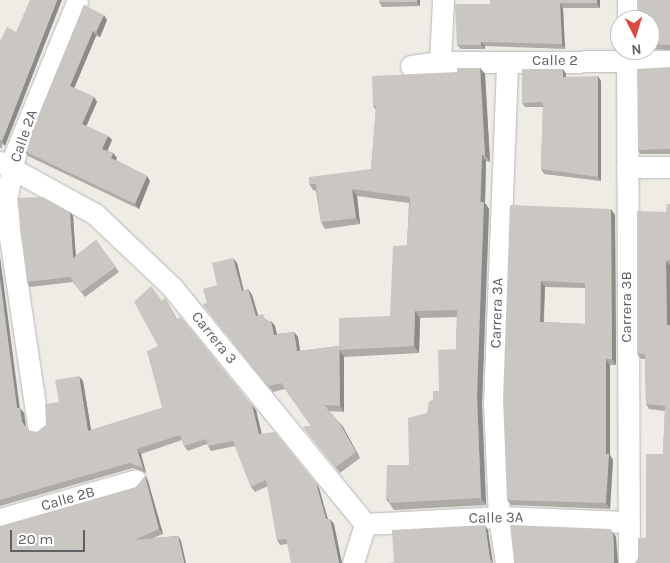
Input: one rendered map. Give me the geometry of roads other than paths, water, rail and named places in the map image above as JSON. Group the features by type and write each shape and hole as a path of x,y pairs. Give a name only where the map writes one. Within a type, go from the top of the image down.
{"street":[{"path":"440,62 443,0"},
{"name":"Calle 2A","path":"38,426 8,276 6,165 15,154 77,2"},
{"name":"Calle 2","path":"411,66 440,62 506,62 610,57"},
{"name":"Carrera 3B","path":"627,60 627,522 629,563"},
{"name":"Carrera 3A","path":"506,62 494,404 499,517 506,563"},
{"name":"Carrera 3","path":"6,165 95,214 171,286 365,524"},
{"path":"627,167 670,167"},
{"name":"Calle 2B","path":"0,519 136,480"},
{"name":"Calle 3A","path":"365,524 499,517 627,522"},
{"path":"353,563 365,524"}]}
